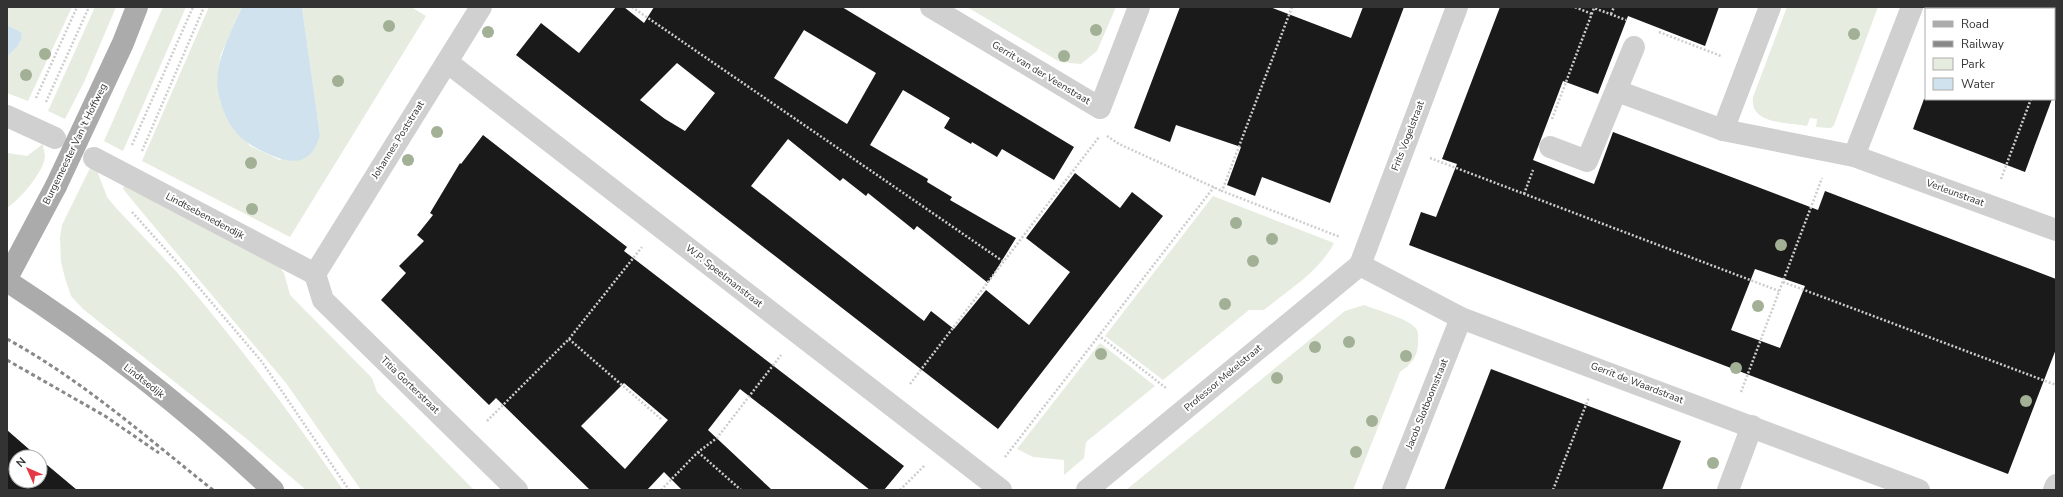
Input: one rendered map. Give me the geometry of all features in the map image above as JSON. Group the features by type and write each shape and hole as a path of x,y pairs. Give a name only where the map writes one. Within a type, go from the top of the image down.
{"main road":[{"name":"Burgemeester Van 't Hoffweg","path":"7,279 56,186 123,43 138,7"},
{"name":"Lindtsedijk","path":"7,279 42,303 150,385 242,461 273,490"}],"street":[{"name":"Johannes Poststraat","path":"315,274 481,7"},
{"name":"Gerrit van der Veenstraat","path":"931,7 1100,108 1139,7"},
{"name":"Frits Vogelstraat","path":"1363,256 1457,7"},
{"path":"1723,130 1770,7"},
{"path":"1854,156 1912,7"},
{"path":"1550,147 1587,161 1634,47"},
{"name":"W.P. Speelmanstraat","path":"447,62 994,485"},
{"name":"Verleunstraat","path":"1617,91 1723,130 1854,156 2056,230"},
{"path":"21,122 55,138"},
{"name":"Lindtsebenedendijk","path":"94,158 315,274"},
{"name":"Gerrit de Waardstraat","path":"1363,256 1461,318 1752,426 1919,490"},
{"name":"Professor Mekelstraat","path":"1087,490 1189,406 1363,256"},
{"name":"Titia Gorterstraat","path":"315,274 323,300 517,490"},
{"name":"Jacob Slotboomstraat","path":"1393,490 1461,318"},
{"path":"1728,490 1752,426"},
{"path":"2054,490 2056,485"}],"path":[{"path":"21,122 47,77 77,7"},
{"path":"21,122 64,64 89,7"},
{"path":"126,174 193,7"},
{"path":"204,7 141,153 116,189 123,202 184,270 262,362 348,490"},
{"path":"632,7 1004,262"},
{"path":"1222,190 1292,7"},
{"path":"1575,7 1592,14"},
{"path":"1611,14 1614,7"},
{"path":"1990,206 2031,100"},
{"path":"893,406 1102,133 1119,144 1363,256"},
{"path":"1404,148 1779,291"},
{"path":"1731,419 1832,151"},
{"path":"994,485 1098,335 1214,187"},
{"path":"467,442 569,339 659,226"},
{"path":"1783,282 2056,385"},
{"path":"661,490 698,452 717,438 798,333"},
{"path":"1098,335 1189,406"},
{"path":"569,339 660,419"},
{"path":"1553,490 1599,369"},
{"path":"698,452 741,490"}],"green space":[{"path":"7,7 72,7 28,101 7,93 7,55 20,43 21,32 7,25"},
{"path":"95,7 116,7 85,80 65,119 48,111"},
{"path":"163,7 186,7 123,151 104,141"},
{"path":"209,7 242,7 221,54 218,74 218,90 221,104 250,146 280,160 320,135 302,7 411,7 426,16 290,237 142,161"},
{"path":"967,7 1116,7 1097,51 1081,64 1060,62"},
{"path":"1787,7 1878,7 1834,125 1831,128 1816,127 1817,119 1810,118 1807,126 1771,120 1757,113 1753,106 1753,97"},
{"path":"43,144 45,157 36,178 7,208 7,153 27,156"},
{"path":"91,166 96,168 107,197 179,274 208,309 287,411 343,490 306,490 248,440 83,309 71,296 61,262 60,238 62,225"},
{"path":"124,186 279,266 284,273 290,295 372,378 377,392 474,490 361,490 286,383 123,189"},
{"path":"1213,196 1334,243 1328,253 1312,272 1293,288 1264,310 1249,310 1163,380 1105,336"},
{"path":"1364,305 1408,322 1418,332 1418,345 1416,354 1412,361 1400,372 1353,490 1126,490 1345,311"},
{"path":"1100,343 1155,386 1086,442 1084,458 1064,475 1064,460 1033,457 1017,449"}],"water":[{"path":"242,7 302,7 320,135 311,153 299,160 284,160 275,157 248,143 234,130 228,121 222,106 217,80 221,58"},
{"path":"7,25 21,32 22,36 18,45 8,55"}],"building":[{"path":"616,7 624,7 644,23 654,7 842,7 1074,147 1054,180 1002,149 997,157 944,128 950,118 903,90 870,145 928,179 927,182 952,197 950,200 1016,238 988,283 917,226 914,230 868,193 866,196 843,178 840,181 788,139 751,186 924,321 931,311 954,329 986,290 1029,325 1070,272 1026,238 1075,173 1120,208 1132,192 1163,216 998,429 516,55 541,23 579,53","holes":["804,30 876,73 847,124 774,78","677,63 715,93 685,131 665,119 640,100"]},
{"path":"1180,7 1270,7 1351,38 1363,7 1404,7 1330,203 1262,177 1255,196 1227,185 1241,147 1176,125 1170,142 1134,128"},
{"path":"1500,7 1719,7 1705,46 1628,16 1598,94 1563,81 1533,160 1594,184 1613,132 1818,210 1825,191 2056,279 2056,349 2008,474 1409,245 1421,212 1436,217 1457,164 1442,159","holes":["1755,269 1805,286 1780,348 1731,330"]},
{"path":"1924,99 2052,100 2025,172 1913,129"},
{"path":"483,135 627,247 624,251 904,466 884,490 870,490 740,389 708,430 772,490 682,490 664,472 647,490 590,490 496,398 489,405 381,300 406,273 399,266 424,241 417,235 433,215 430,213 460,163 461,164","holes":["624,383 668,420 625,469 581,426"]},
{"path":"1491,369 1681,441 1662,490 1444,490"},
{"path":"7,430 29,449 8,449 8,489 48,489 48,466 77,490 7,490"}],"railway":[{"path":"7,339 61,372 113,410 213,490"},
{"path":"7,360 105,416 159,453"}]}
